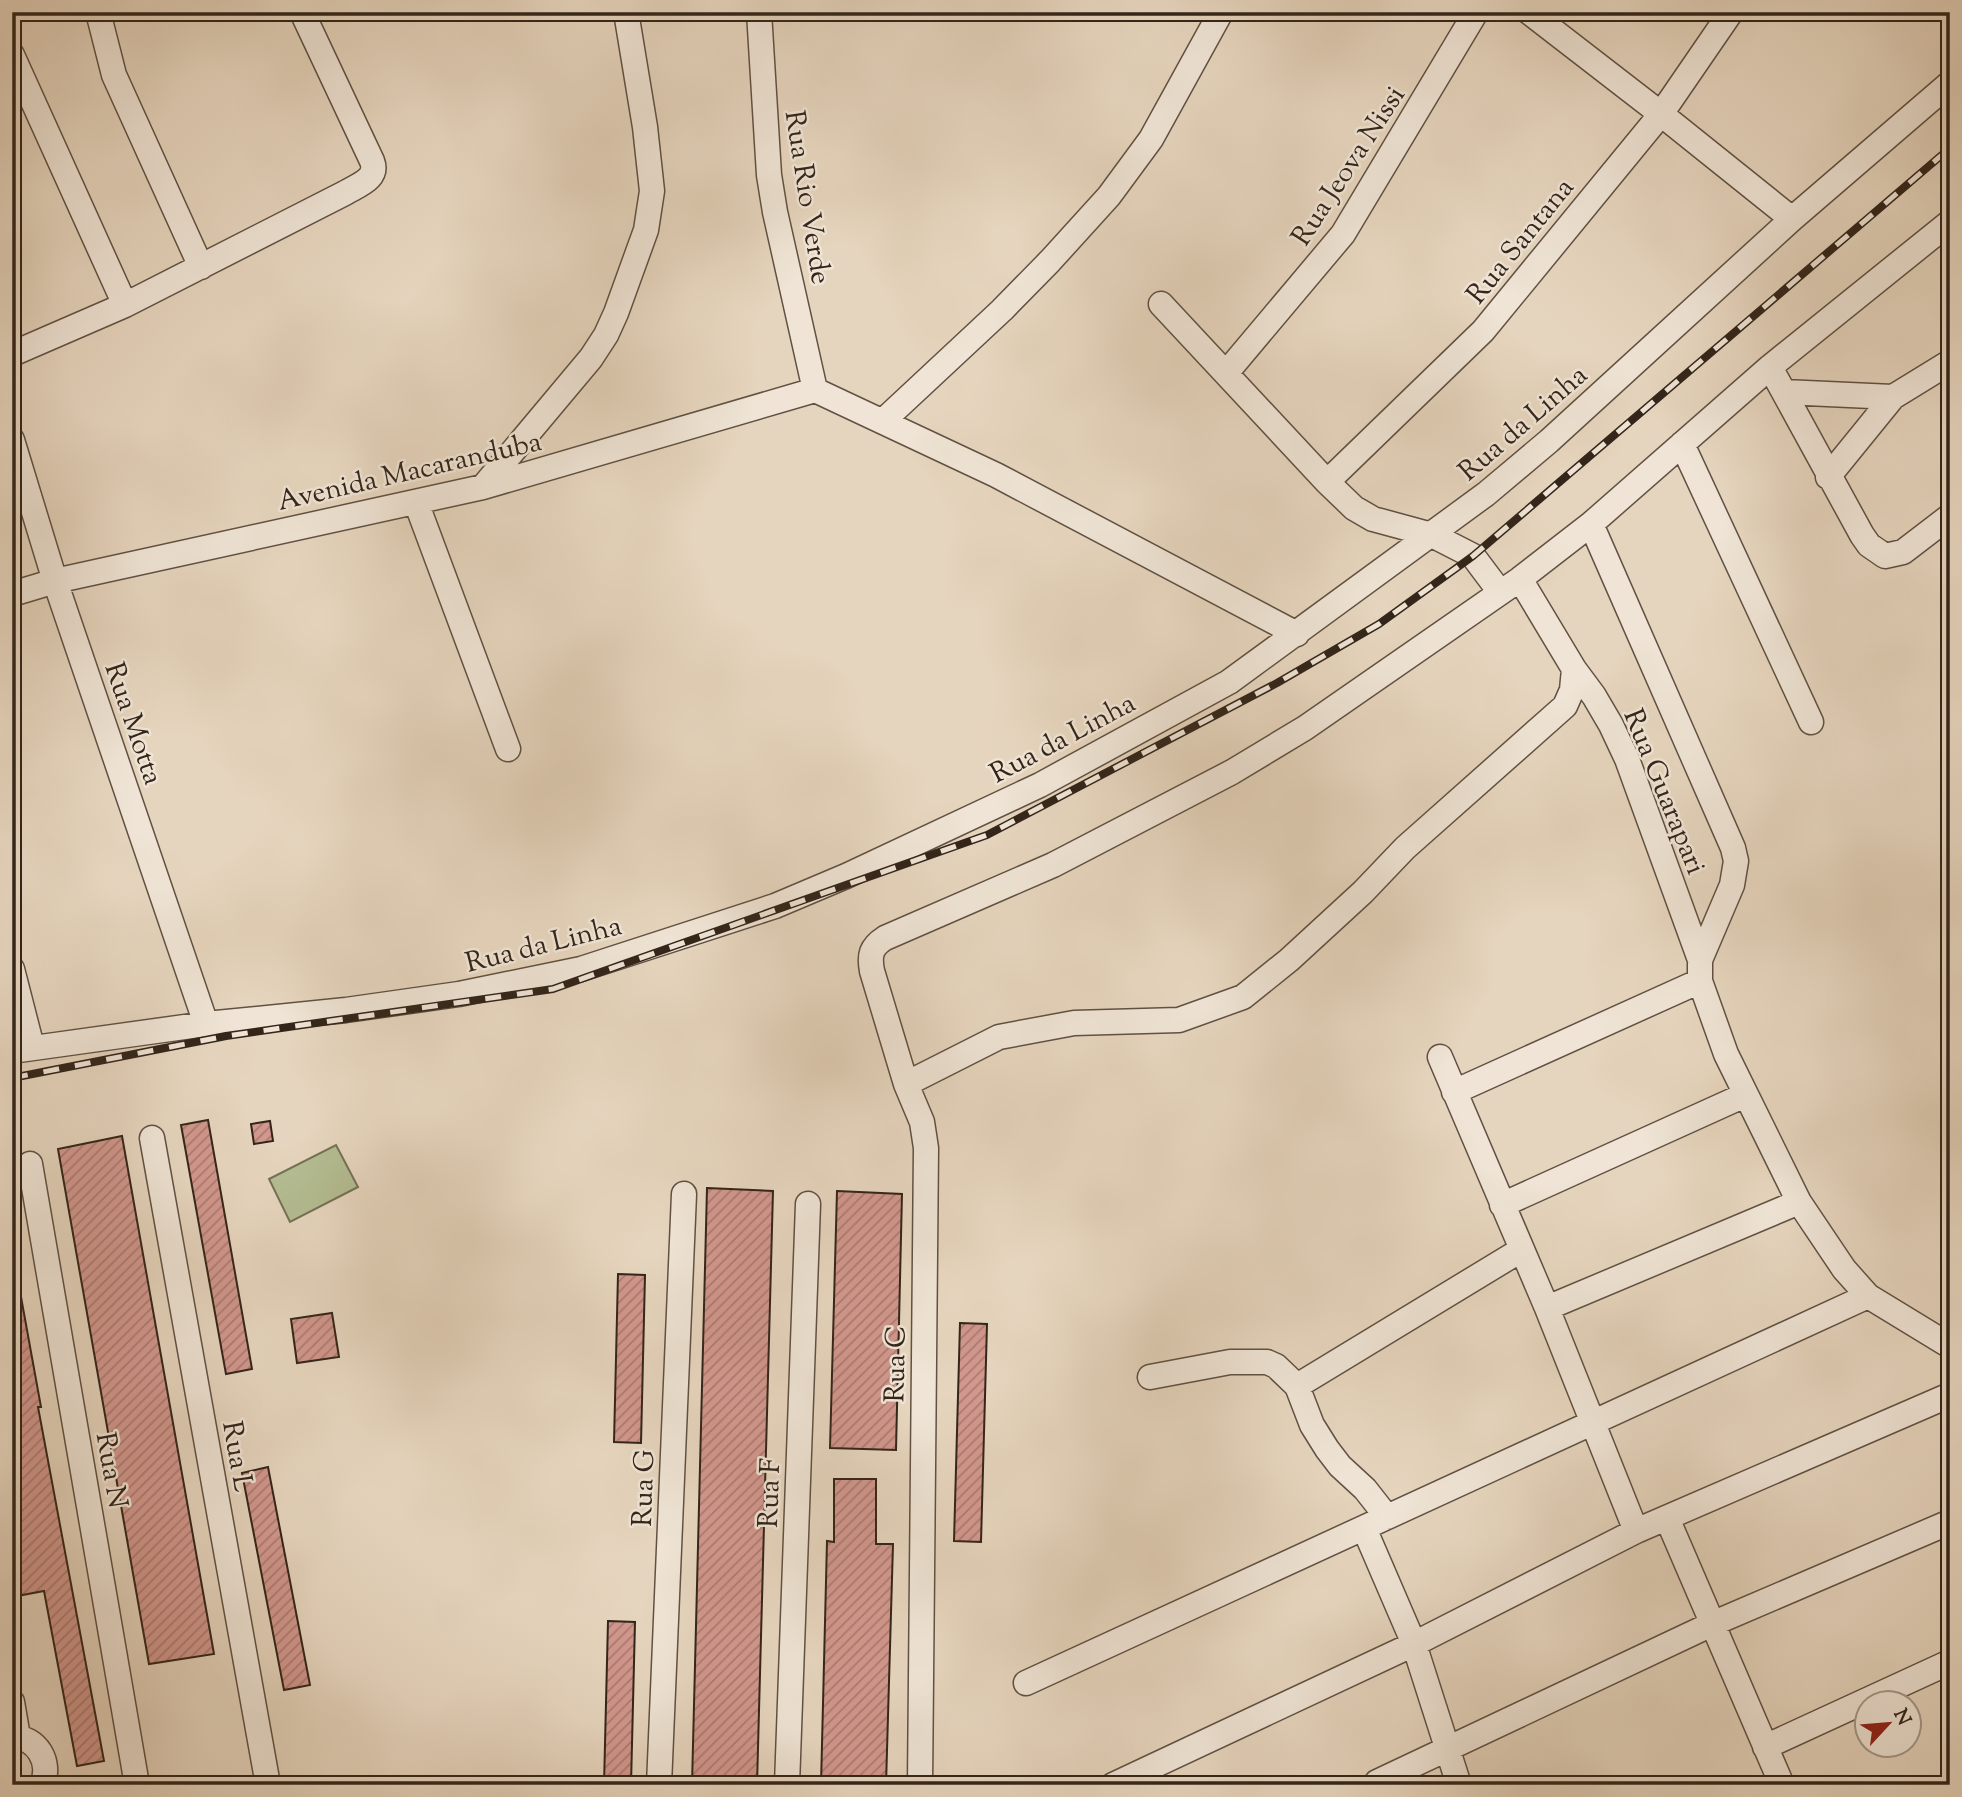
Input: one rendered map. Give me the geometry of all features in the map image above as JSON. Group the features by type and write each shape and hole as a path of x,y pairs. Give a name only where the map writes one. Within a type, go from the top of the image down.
{"street":[{"path":"98,12 114,75 201,267"},
{"path":"12,354 125,305 201,267 345,193 367,180 374,172 372,161 302,12"},
{"path":"483,487 591,358 606,335 617,313 646,230 652,191 646,127 626,12"},
{"name":"Rua Rio Verde","path":"759,12 769,175 816,390"},
{"path":"883,421 1002,310 1109,196 1151,139 1221,12"},
{"name":"Rua Jeova Nissi","path":"1227,372 1343,234 1476,12"},
{"path":"1529,12 1792,219"},
{"name":"Rua Santana","path":"1327,482 1483,331 1661,114 1731,12"},
{"path":"12,55 125,305"},
{"name":"Rua da Linha","path":"22,1049 206,1024 459,995 581,969 775,906 1040,785 1229,682 1432,535 1549,441 1792,219 1950,83"},
{"path":"1510,586 1591,524 1770,367 1950,222"},
{"name":"Rua Guarapari","path":"1161,304 1354,508 1373,519 1432,535 1473,556 1510,586 1574,669 1602,709 1627,759 1726,1054 1799,1202 1844,1269 1868,1296 1950,1346"},
{"path":"1828,477 1893,397 1950,362"},
{"path":"1770,367 1828,477 1869,545 1885,556 1903,552 1950,516"},
{"path":"816,390 996,475 1297,634"},
{"name":"Avenida Macaranduba","path":"12,594 55,581 483,487 816,390"},
{"path":"1784,392 1893,397"},
{"name":"Rua Motta","path":"12,440 55,581 206,1024"},
{"path":"1682,444 1811,722"},
{"path":"416,502 508,749"},
{"path":"1454,1092 1700,971 1732,885 1735,861 1733,848 1591,524"},
{"name":"Rua C","path":"920,1785 926,1148 922,1122 906,1084 874,980 870,953 885,938 1052,865 1255,759 1305,728 1510,586"},
{"path":"906,1084 999,1037 1074,1023 1179,1020 1243,997 1289,960 1363,892 1405,848 1565,706 1572,690 1574,669"},
{"path":"12,969 22,1049"},
{"path":"1440,1057 1547,1308 1636,1531"},
{"path":"1502,1205 1745,1095"},
{"name":"Rua L","path":"152,1138 268,1785"},
{"name":"Rua N","path":"30,1164 136,1785"},
{"name":"Rua G","path":"659,1785 684,1194"},
{"path":"1547,1308 1799,1202"},
{"name":"Rua F","path":"788,1785 808,1204"},
{"path":"1297,1386 1521,1251"},
{"path":"1026,1683 1868,1296"},
{"path":"1150,1377 1230,1362 1267,1362 1287,1374 1297,1386 1312,1425 1327,1449 1387,1517"},
{"path":"1113,1785 1414,1643 1636,1531 1950,1395"},
{"path":"1667,1518 1782,1785"},
{"path":"1377,1782 1712,1624 1950,1522"},
{"path":"1364,1528 1414,1643 1459,1785"},
{"path":"1765,1747 1950,1662"},
{"path":"12,1702 15,1737 35,1745 41,1752 46,1770 42,1785"}],"green space":[{"path":"336,1145 358,1187 290,1222 269,1179"}],"building":[{"path":"208,1120 252,1369 226,1374 181,1125"},
{"path":"270,1121 273,1141 254,1144 251,1124"},
{"path":"122,1136 214,1654 149,1664 58,1149"},
{"path":"707,1188 773,1191 757,1785 692,1785"},
{"path":"837,1191 902,1194 896,1450 830,1448"},
{"path":"618,1274 645,1275 641,1443 614,1442"},
{"path":"21,1297 41,1407 38,1407 104,1761 77,1766 44,1591 12,1597 12,1418 16,1418 12,1400 12,1298"},
{"path":"332,1313 339,1357 297,1363 291,1319"},
{"path":"960,1323 987,1324 981,1542 954,1541"},
{"path":"268,1467 310,1685 284,1690 242,1473"},
{"path":"834,1479 876,1479 876,1544 893,1544 886,1785 821,1785 827,1541 834,1542"},
{"path":"608,1621 635,1622 631,1785 604,1785"}],"railway":[{"path":"12,1078 226,1036 553,989 987,835 1277,683 1379,624 1473,556 1950,148"}]}
